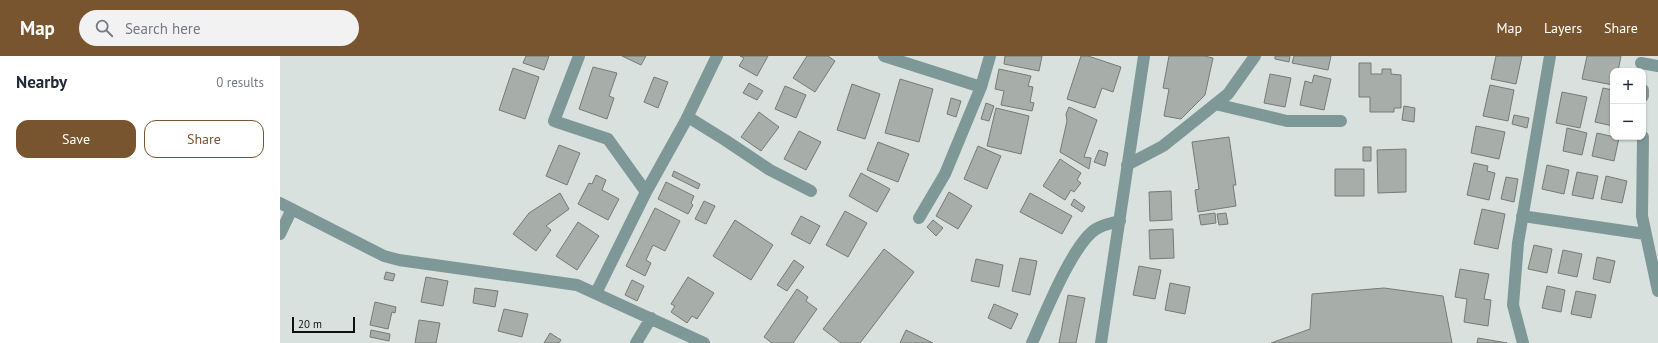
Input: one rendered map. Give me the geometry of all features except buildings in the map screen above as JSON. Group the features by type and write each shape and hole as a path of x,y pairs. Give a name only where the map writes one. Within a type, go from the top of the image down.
{"street":[{"path":"579,56 554,121 608,139 646,192"},
{"path":"884,56 981,87"},
{"path":"919,218 945,174 981,87 990,56"},
{"path":"1101,343 1144,56"},
{"path":"1127,165 1163,146 1228,94 1255,56"},
{"path":"1523,343 1513,305 1518,243 1550,56"},
{"path":"596,293 646,192 688,117 713,57"},
{"path":"1641,63 1658,66"},
{"path":"1215,104 1287,121 1341,121"},
{"path":"688,117 770,170 811,191"},
{"path":"1642,140 1642,216 1658,291"},
{"path":"280,203 384,256 399,260 577,285 704,343"},
{"path":"280,234 292,209"},
{"path":"1522,216 1645,234"},
{"path":"1032,343 1068,265 1082,244 1096,229 1120,221"},
{"path":"636,343 651,318"}]}
